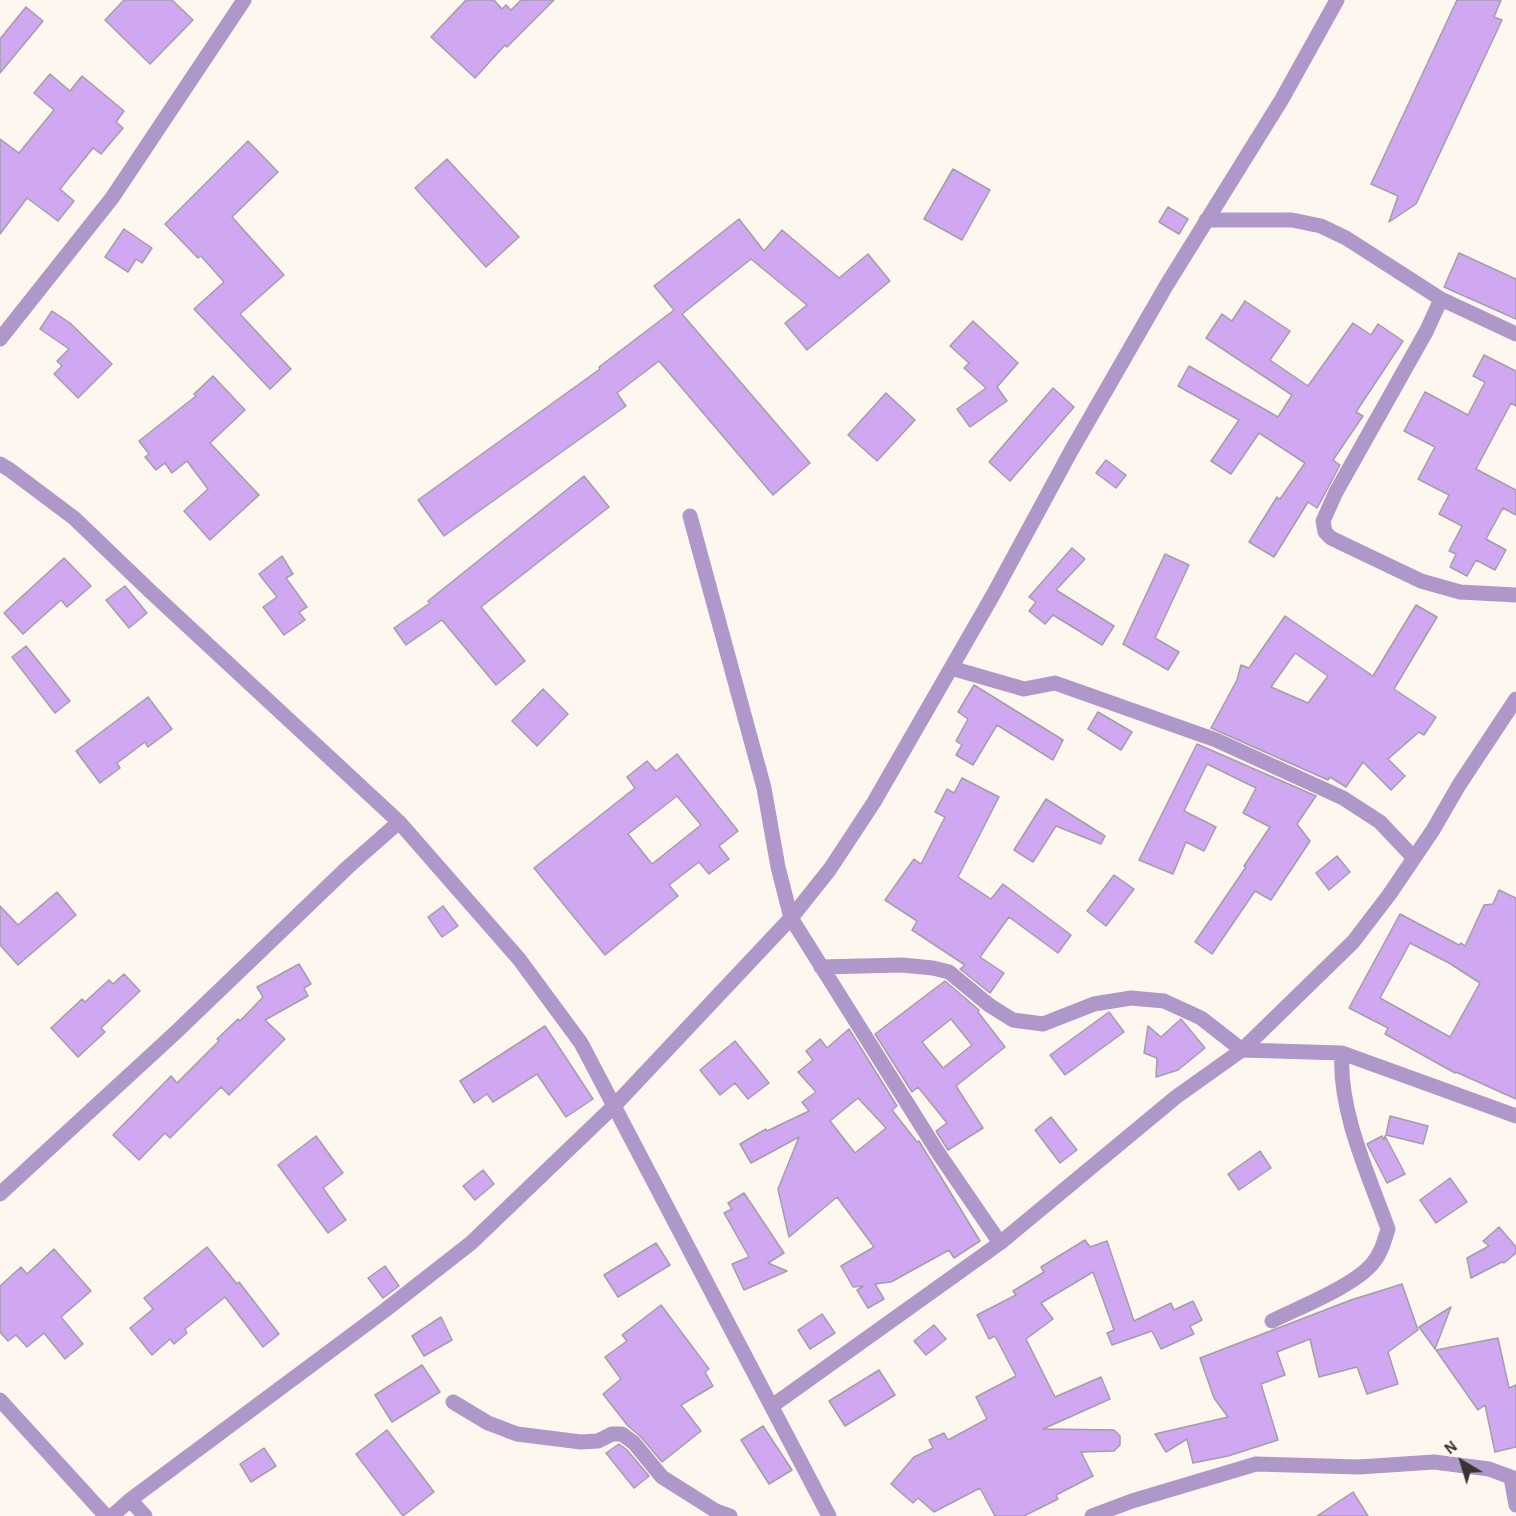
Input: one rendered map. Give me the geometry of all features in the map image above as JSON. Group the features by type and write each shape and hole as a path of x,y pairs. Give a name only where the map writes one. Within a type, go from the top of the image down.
{"street":[{"path":"0,339 112,198 244,0"},
{"path":"112,1516 130,1500 384,1311 471,1243 614,1106 791,918 830,869 874,802 1166,286 1282,99 1337,0"},
{"path":"1206,220 1292,220 1321,226 1346,237 1441,299 1516,334"},
{"path":"1441,299 1427,330 1336,492 1323,521 1325,532 1331,538 1421,581 1460,592 1516,595"},
{"path":"0,464 74,518 399,822 519,959 580,1043 829,1516"},
{"path":"690,516 764,788 778,867 791,918 939,1154 1000,1243"},
{"path":"951,668 1024,689 1055,683 1216,740 1343,798 1380,822 1414,858"},
{"path":"772,1406 1000,1243 1176,1097 1242,1050 1353,942 1414,858 1516,699"},
{"path":"0,1194 174,1034 348,867 399,822"},
{"path":"821,967 902,965 949,972 989,1005 1013,1020 1043,1024 1094,1004 1131,998 1164,1002 1201,1018 1242,1050 1342,1053 1516,1116"},
{"path":"1272,1321 1361,1275 1373,1263 1383,1247 1388,1229 1346,1111 1341,1065 1342,1053"},
{"path":"0,1400 106,1516"},
{"path":"453,1402 488,1424 517,1434 581,1442 598,1441 612,1434 622,1434 634,1443 662,1477 716,1511 730,1516"},
{"path":"1092,1516 1132,1501 1256,1464 1359,1467 1434,1462 1489,1468 1513,1478 1516,1505"},
{"path":"130,1500 145,1516"}],"building":[{"path":"124,0 172,0 193,20 150,64 105,20"},
{"path":"466,0 494,0 502,9 506,5 511,10 521,0 554,0 507,47 505,45 475,78 431,37"},
{"path":"1457,0 1501,0 1494,17 1502,20 1416,204 1389,222 1398,196 1371,184"},
{"path":"26,7 43,21 0,73 0,39"},
{"path":"50,74 70,91 82,76 124,111 116,122 123,128 101,154 93,148 60,189 74,201 58,221 27,198 0,234 0,139 19,153 54,110 34,93"},
{"path":"248,141 278,172 232,217 284,275 240,314 291,369 270,389 194,309 224,282 201,256 198,258 165,224"},
{"path":"447,159 519,237 486,267 415,188"},
{"path":"953,169 990,190 962,240 924,219"},
{"path":"1168,207 1188,219 1179,234 1159,222"},
{"path":"739,219 764,251 782,230 839,278 868,254 890,281 807,350 785,323 807,305 751,259 682,314 810,463 773,495 659,361 617,393 626,406 444,536 418,500 600,369 599,367 674,310 654,286"},
{"path":"124,229 152,248 142,263 136,259 128,272 105,257"},
{"path":"1459,253 1516,279 1516,319 1444,287"},
{"path":"1245,301 1290,331 1270,360 1308,386 1353,323 1371,335 1378,324 1403,341 1356,412 1363,416 1333,460 1340,465 1317,508 1308,502 1274,557 1249,542 1277,497 1280,499 1305,463 1259,433 1231,474 1211,461 1239,420 1178,386 1189,366 1278,417 1292,395 1206,338 1222,314 1232,321"},
{"path":"52,311 70,323 112,364 78,398 54,374 62,366 57,361 69,349 40,329"},
{"path":"973,321 1018,363 997,387 1007,401 970,427 957,409 986,388 964,368 969,363 950,346"},
{"path":"1484,355 1516,371 1516,406 1511,403 1476,469 1516,490 1516,515 1503,508 1486,539 1506,550 1495,570 1476,560 1467,576 1450,567 1456,554 1449,551 1462,526 1439,514 1449,495 1418,479 1435,447 1404,431 1425,392 1468,415 1485,382 1473,376"},
{"path":"213,376 245,410 210,443 259,495 210,540 184,511 208,489 187,461 172,473 165,463 156,470 145,457 149,454 139,441 196,396 194,394"},
{"path":"1053,388 1074,407 1010,481 989,462"},
{"path":"886,393 915,420 877,461 848,435"},
{"path":"1106,460 1126,475 1116,488 1096,473"},
{"path":"584,476 609,507 481,607 525,661 496,685 442,620 406,645 394,628 430,603 428,601"},
{"path":"1072,548 1085,559 1056,590 1114,626 1102,645 1053,615 1045,624 1029,611 1036,602 1029,597"},
{"path":"1165,554 1189,565 1155,638 1179,652 1168,670 1123,644"},
{"path":"282,556 293,574 286,578 307,607 299,612 305,620 284,635 263,607 277,597 259,574"},
{"path":"64,558 91,586 67,607 61,600 23,634 4,613"},
{"path":"125,586 147,613 129,628 106,600"},
{"path":"1416,605 1437,617 1394,689 1436,717 1424,735 1419,732 1388,759 1405,776 1391,790 1363,762 1346,787 1330,777 1328,780 1211,728 1237,680 1241,665 1249,668 1285,616 1373,676","holes":["1295,653 1328,676 1308,703 1271,687"]},
{"path":"26,646 70,701 55,713 12,657"},
{"path":"974,685 1063,740 1053,760 997,725 973,765 956,755 962,745 956,741 968,719 958,712"},
{"path":"543,689 568,714 537,746 512,721"},
{"path":"148,697 172,729 148,747 145,742 117,763 120,768 100,783 76,751"},
{"path":"1098,712 1132,732 1121,750 1088,729"},
{"path":"1197,744 1316,796 1297,824 1310,841 1271,900 1255,891 1212,954 1195,942 1270,827 1243,813 1256,788 1207,764 1184,811 1216,827 1204,851 1186,842 1173,874 1139,860"},
{"path":"677,754 738,831 719,846 729,859 709,874 699,862 669,885 678,896 605,955 534,868 635,788 627,777 647,761 656,771","holes":["677,796 701,825 652,864 628,834"]},
{"path":"962,778 999,797 958,877 991,899 1003,884 1071,935 1058,953 1009,917 980,957 1004,973 990,993 960,969 965,965 912,930 917,921 885,900 914,859 921,864 945,817 935,812 947,789 954,793"},
{"path":"1046,799 1105,836 1101,844 1056,826 1033,862 1014,850"},
{"path":"1337,856 1350,872 1329,890 1316,873"},
{"path":"1114,875 1134,889 1106,926 1087,911"},
{"path":"1499,890 1516,898 1516,1099 1455,1073 1385,1034 1388,1028 1349,1008 1400,914 1465,946 1484,905 1493,904","holes":["1410,943 1449,963 1480,983 1450,1037 1380,998"]},
{"path":"57,892 76,915 18,965 0,945 0,906 18,925"},
{"path":"443,906 458,926 442,937 428,917"},
{"path":"299,964 311,984 304,988 308,996 265,1020 285,1039 229,1095 221,1087 170,1138 165,1133 139,1160 113,1135 171,1076 177,1083 219,1041 217,1039 238,1019 240,1021 263,997 257,987"},
{"path":"124,974 140,991 101,1028 105,1032 78,1057 51,1028 82,999 85,1002 109,980 113,984"},
{"path":"945,981 979,1010 978,1012 1005,1047 956,1086 983,1128 948,1150 936,1131 947,1123 918,1087 912,1092 875,1034","holes":["951,1019 972,1045 943,1068 922,1042"]},
{"path":"1109,1012 1124,1032 1065,1075 1050,1055"},
{"path":"1181,1019 1205,1048 1178,1070 1156,1077 1157,1058 1144,1053 1148,1026 1161,1037"},
{"path":"545,1026 593,1099 566,1117 537,1074 493,1102 487,1094 474,1103 460,1081"},
{"path":"849,1029 897,1106 892,1110 917,1142 919,1141 980,1241 954,1258 949,1250 891,1282 875,1284 884,1299 868,1308 857,1290 864,1286 853,1287 841,1266 874,1247 837,1197 789,1237 778,1189 799,1137 751,1163 740,1144 766,1129 767,1131 809,1111 802,1102 816,1092 798,1072 813,1060 806,1051 820,1039 827,1048","holes":["858,1098 886,1128 855,1153 830,1121"]},
{"path":"735,1041 769,1083 748,1099 735,1083 720,1095 700,1070"},
{"path":"1390,1116 1428,1126 1423,1144 1386,1135"},
{"path":"1051,1117 1077,1150 1060,1163 1035,1130"},
{"path":"316,1136 343,1173 323,1188 346,1220 328,1233 278,1165"},
{"path":"1382,1136 1384,1140 1385,1136 1405,1174 1387,1183 1367,1144"},
{"path":"1260,1151 1271,1168 1239,1190 1228,1174"},
{"path":"483,1170 494,1184 475,1200 463,1186"},
{"path":"1450,1178 1467,1202 1436,1223 1420,1200"},
{"path":"744,1193 784,1253 768,1263 787,1271 744,1290 732,1264 749,1257 724,1213 732,1209 728,1203"},
{"path":"1499,1227 1516,1247 1516,1253 1504,1263 1471,1278 1467,1258 1489,1246 1483,1241"},
{"path":"1085,1240 1090,1247 1107,1241 1134,1321 1171,1303 1174,1310 1193,1301 1202,1320 1190,1326 1194,1334 1161,1349 1152,1331 1112,1345 1107,1333 1114,1330 1093,1272 1041,1303 1053,1319 1026,1339 1055,1397 1101,1377 1110,1399 1043,1429 1114,1430 1120,1436 1120,1445 1114,1451 1081,1452 1093,1476 1056,1495 1058,1499 1024,1516 995,1516 980,1488 934,1512 918,1498 913,1503 891,1484 914,1457 933,1448 929,1440 944,1433 948,1440 987,1419 976,1397 1016,1376 995,1336 989,1339 977,1315 1016,1295 1013,1291 1044,1272 1041,1267"},
{"path":"656,1243 670,1265 618,1297 604,1275"},
{"path":"207,1247 237,1284 239,1282 279,1334 263,1347 225,1297 185,1329 187,1333 174,1344 170,1339 152,1355 130,1328 153,1309 144,1298"},
{"path":"54,1249 91,1291 61,1317 83,1344 65,1359 44,1333 27,1347 16,1335 8,1341 0,1332 0,1286 21,1267 27,1274"},
{"path":"385,1266 399,1286 383,1298 368,1278"},
{"path":"1402,1284 1418,1330 1388,1352 1398,1384 1367,1394 1357,1367 1319,1377 1310,1339 1277,1352 1285,1375 1261,1384 1278,1440 1228,1456 1193,1463 1187,1439 1166,1452 1155,1434 1228,1417 1214,1398 1200,1358 1351,1300"},
{"path":"661,1305 709,1369 705,1372 713,1386 681,1405 701,1431 662,1462 641,1437 628,1426 603,1394 621,1379 605,1357 627,1341 622,1335"},
{"path":"1451,1307 1435,1349 1419,1327"},
{"path":"822,1314 835,1333 810,1349 798,1330"},
{"path":"441,1317 452,1340 424,1356 412,1336"},
{"path":"934,1325 946,1339 926,1355 914,1341"},
{"path":"1498,1338 1509,1388 1516,1385 1516,1447 1495,1452 1485,1405 1478,1410 1436,1350"},
{"path":"422,1365 440,1392 392,1422 375,1395"},
{"path":"879,1370 895,1395 845,1426 829,1401"},
{"path":"763,1426 792,1470 769,1484 741,1440"},
{"path":"387,1430 434,1492 403,1516 356,1454"},
{"path":"619,1444 649,1476 634,1488 606,1453"},
{"path":"264,1448 276,1466 251,1482 240,1464"},
{"path":"1353,1492 1368,1516 1317,1516"}]}
